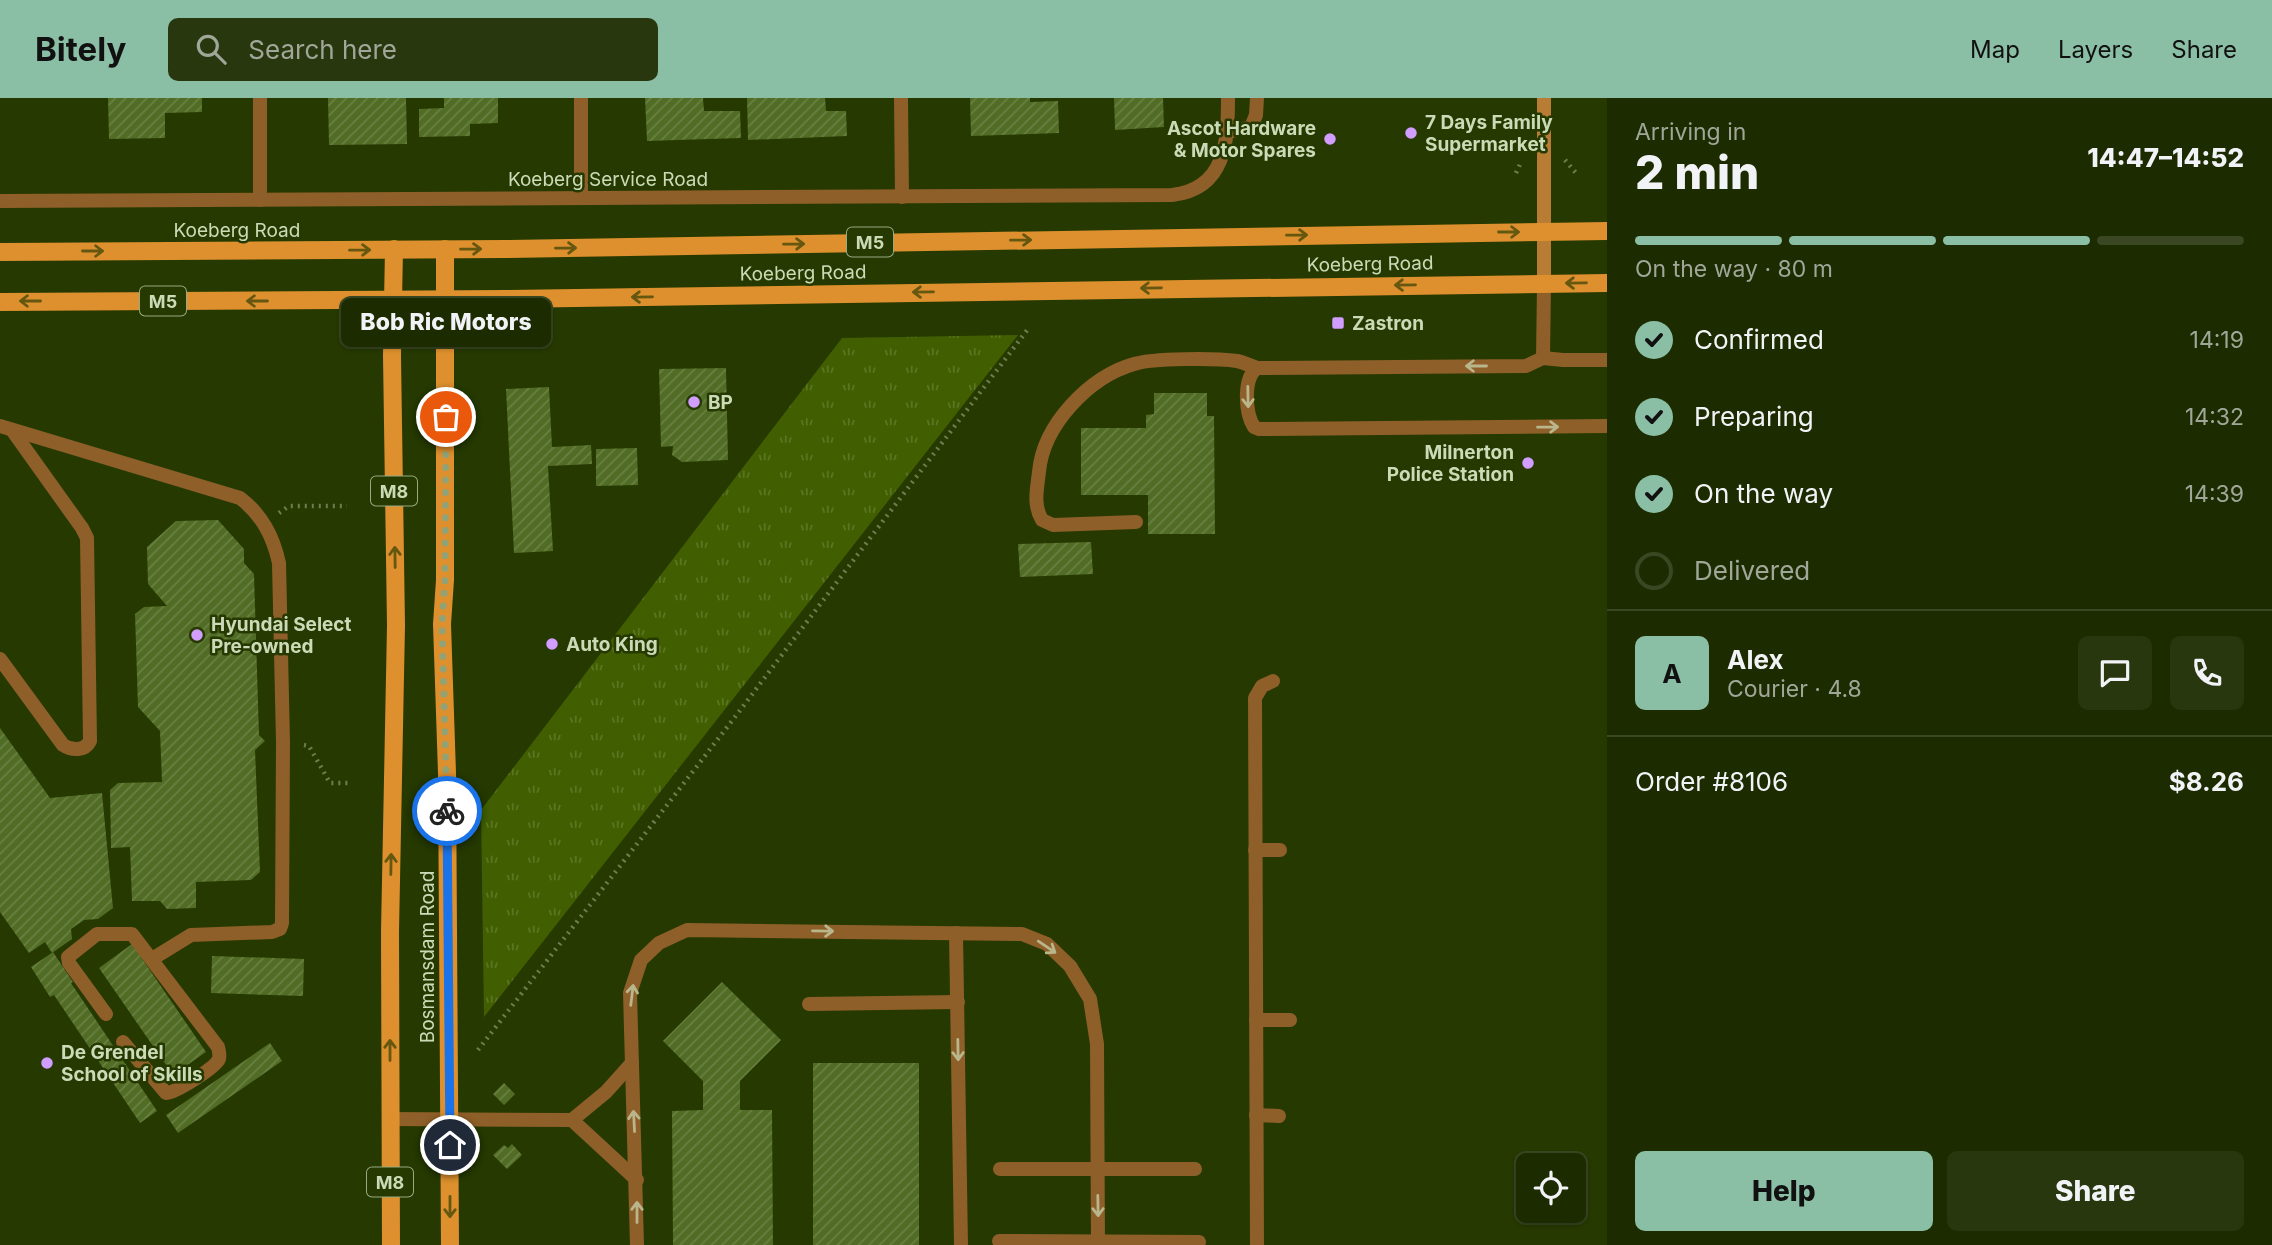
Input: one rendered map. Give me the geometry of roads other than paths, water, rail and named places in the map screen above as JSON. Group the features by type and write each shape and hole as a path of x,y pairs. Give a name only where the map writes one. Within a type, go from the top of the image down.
{"main road":[{"name":"Koeberg Road","path":"0,252 445,249 1607,231"},
{"name":"Bosmansdam Road","path":"391,1245 396,625 392,356 394,249"},
{"name":"Bosmansdam Road","path":"445,249 445,580 442,624 447,773 450,1245"},
{"name":"Koeberg Road","path":"0,302 506,299 1607,283"}],"street":[{"path":"260,98 260,200"},
{"path":"581,98 582,198"},
{"path":"901,98 902,197"},
{"path":"1228,98 1228,132 1251,127 1256,115 1257,98"},
{"path":"1543,358 1545,98"},
{"name":"Koeberg Service Road","path":"0,201 1172,195 1193,190 1210,176 1225,150 1228,132"},
{"path":"1136,522 1053,525 1042,520 1036,504 1040,462 1054,429 1066,412 1094,385 1120,369 1136,363 1238,361 1257,368 1527,366 1543,358 1607,360"},
{"path":"1257,368 1251,372 1248,380 1249,415 1254,427 1259,429 1607,426"},
{"path":"6,428 240,498 254,509 275,544 279,563 283,742 283,891 280,929 272,932 191,934 152,959"},
{"path":"0,659 63,745 84,749 88,746 90,714 87,538 6,428"},
{"path":"1257,1245 1255,698 1262,686 1273,681"},
{"path":"1255,850 1280,850"},
{"path":"638,1245 630,993 641,960 659,943 687,930 1022,934 1047,944 1070,966 1090,999 1097,1044 1098,1243"},
{"path":"106,1014 69,963 68,957 101,933 130,933 218,1047 218,1060 174,1092 166,1093 123,1042"},
{"path":"956,933 961,1245"},
{"path":"809,1004 957,1002"},
{"path":"1256,1020 1290,1020"},
{"path":"390,1119 572,1120 606,1092 632,1063"},
{"path":"1256,1115 1279,1116"},
{"path":"572,1120 637,1180"},
{"path":"1000,1169 1195,1169"},
{"path":"999,1241 1199,1242"}],"place":[{"name":"7 Days Family Supermarket","path":"1411,133"},
{"name":"Ascot Hardware & Motor Spares","path":"1330,139"},
{"name":"Zastron","path":"1338,323"},
{"name":"BP","path":"694,402"},
{"name":"Bob Ric Motors","path":"446,417"},
{"name":"Milnerton Police Station","path":"1528,463"},
{"name":"Hyundai Select Pre-owned","path":"197,635"},
{"name":"Auto King","path":"552,644"},
{"name":"De Grendel School of Skills","path":"47,1063"}]}
